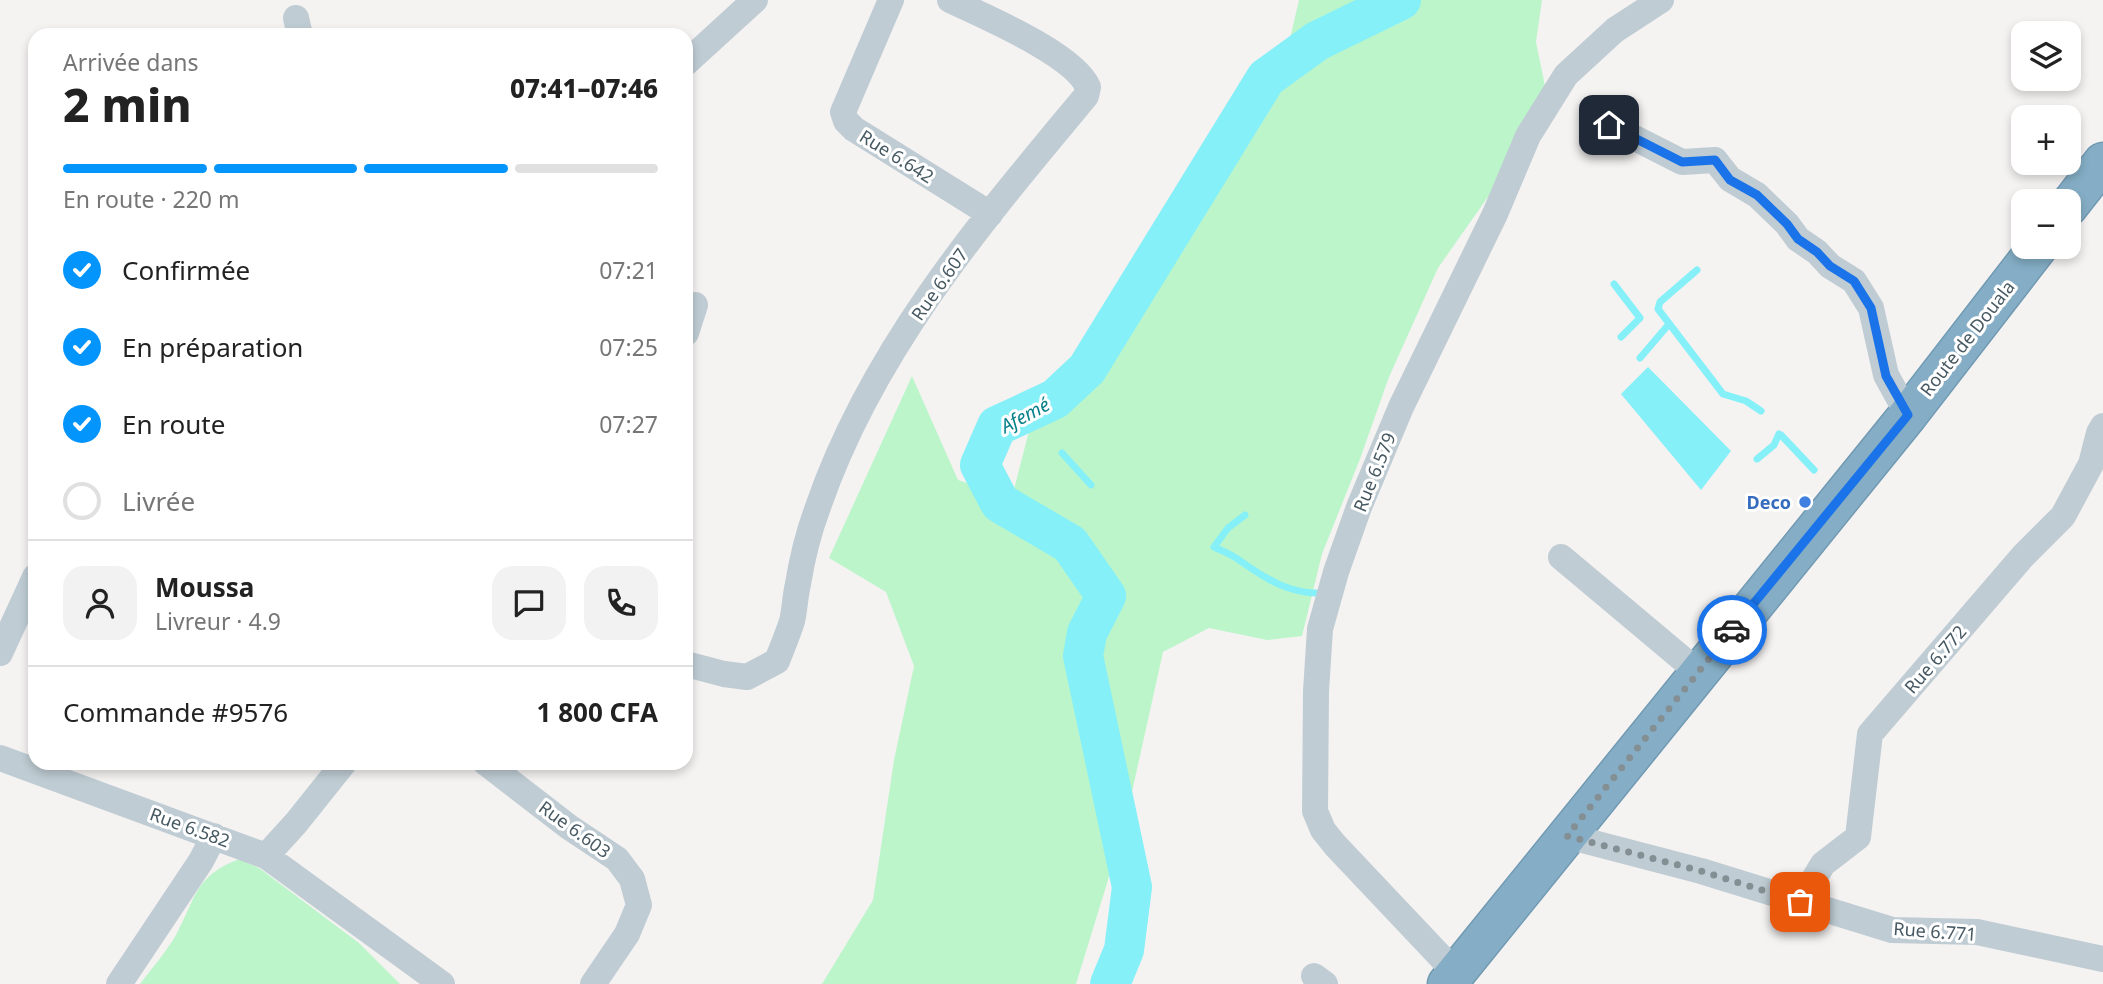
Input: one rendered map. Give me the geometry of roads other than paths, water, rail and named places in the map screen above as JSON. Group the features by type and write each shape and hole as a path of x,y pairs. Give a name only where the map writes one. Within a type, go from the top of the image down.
{"highway":[{"path":"2081,190 2103,162"},
{"name":"Route de Douala","path":"1451,978 1908,415 2029,259"}],"street":[{"path":"693,57 755,0"},
{"name":"Rue 6.642","path":"891,0 843,112 846,121 990,214"},
{"name":"Rue 6.607","path":"693,666 747,677 778,661 792,621 798,582 817,508 841,450 880,371 936,285 1086,96 1088,87 1085,79 1052,54 950,0"},
{"name":"Rue 6.579","path":"1451,978 1335,845 1323,830 1315,811 1316,691 1320,629 1336,572 1401,407 1495,214 1528,136 1566,75 1615,30 1661,0"},
{"path":"1609,125 1682,162 1715,160 1730,180 1757,195 1787,224 1798,239 1817,252 1830,266 1854,281 1871,308 1886,376 1908,415"},
{"path":"693,311 695,305"},
{"name":"Rue 6.772","path":"1800,902 1823,863 1857,837 1870,734 2023,556 2063,516 2091,464 2103,426"},
{"path":"1561,557 1698,672"},
{"path":"0,653 28,592"},
{"name":"Rue 6.582","path":"0,758 28,768"},
{"name":"Rue 6.582","path":"33,770 266,856"},
{"path":"338,770 266,856 442,984"},
{"name":"Rue 6.603","path":"495,770 569,827 617,859 632,879 639,905 627,934 593,984"},
{"path":"119,984 201,861 214,836"},
{"name":"Rue 6.771","path":"1567,836 1701,871 1892,930 1977,932 2103,959"}],"water":[{"path":"1648,367 1731,451 1701,490 1621,394"}],"waterway":[{"name":"Afemé","path":"1110,984 1124,950 1132,887 1083,656 1087,633 1106,596 1070,544 1000,503 980,465 997,426 1055,399 1087,369 1266,78 1317,41 1401,0"},
{"path":"1697,270 1660,302 1658,309 1723,394 1746,401 1761,411"},
{"path":"1614,284 1640,318 1621,337"},
{"path":"1640,358 1669,324"},
{"path":"1757,459 1774,445 1779,434"},
{"path":"1781,435 1814,470"},
{"path":"1062,453 1091,485"},
{"path":"1245,515 1228,528 1214,547 1279,584 1301,591 1325,593"}],"place":[{"name":"Deco","path":"1805,502"}]}
